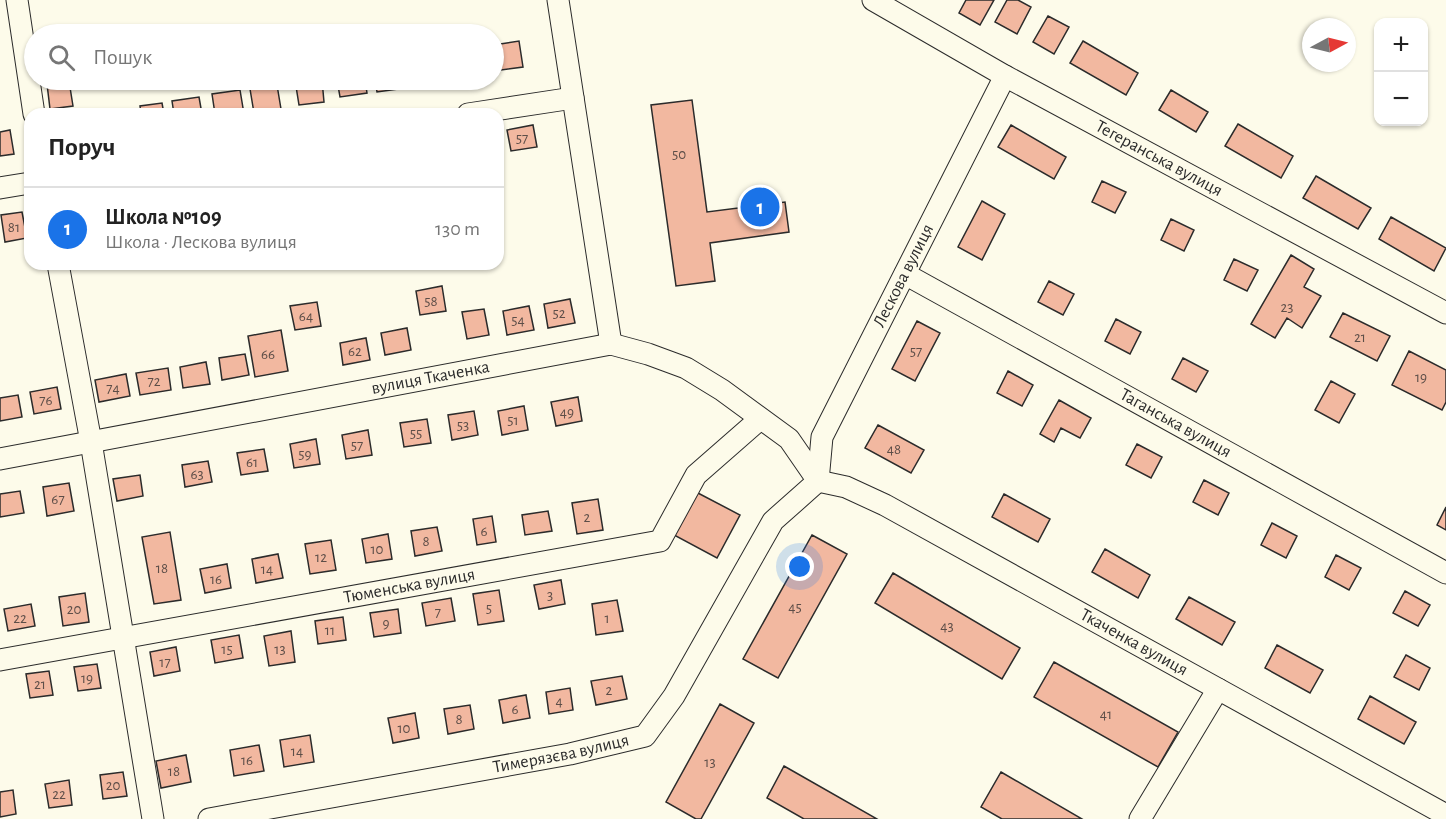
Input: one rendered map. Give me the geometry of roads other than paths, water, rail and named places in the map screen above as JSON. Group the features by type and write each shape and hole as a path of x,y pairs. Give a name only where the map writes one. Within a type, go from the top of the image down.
{"street":[{"path":"17,0 24,47"},
{"path":"558,0 611,344"},
{"name":"Тегеранська вулиця","path":"873,0 1005,76 1446,313"},
{"name":"Лескова вулиця","path":"818,481 822,437 1005,76"},
{"path":"30,90 33,108"},
{"path":"504,109 573,98"},
{"path":"0,188 24,184"},
{"path":"59,270 91,442 153,819"},
{"name":"Таганська вулиця","path":"905,274 1446,573"},
{"name":"вулиця Ткаченка","path":"0,459 611,344 686,368 722,390 789,439 818,481"},
{"name":"Тюменська вулиця","path":"0,660 660,541 696,475 760,419"},
{"name":"Ткаченка вулиця","path":"818,481 846,487 885,505 1446,815"},
{"name":"Тимерязєва вулиця","path":"209,819 570,754 645,736 674,696 773,521 818,481"},
{"path":"1140,819 1218,688"}],"place":[{"name":"Школа №109","path":"760,207"}]}
